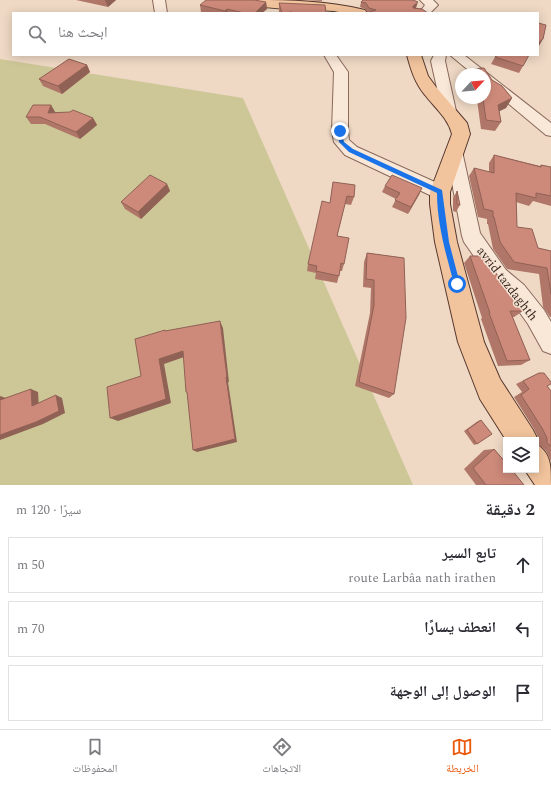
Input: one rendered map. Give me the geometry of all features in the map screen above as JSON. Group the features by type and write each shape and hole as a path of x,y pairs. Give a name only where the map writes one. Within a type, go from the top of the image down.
{"main road":[{"path":"247,0 269,3 334,7 356,12"},
{"path":"414,56 424,81 430,91 449,111 458,124 460,134 440,192 440,204 446,242 471,342 490,389 521,437"},
{"path":"539,464 551,482"}],"street":[{"path":"158,0 161,12"},
{"path":"422,12 426,11 432,5 426,0"},
{"path":"331,56 341,72 340,131 342,142 351,151 440,192"},
{"path":"440,56 438,61 442,86 449,111"},
{"path":"457,56 474,68"},
{"path":"491,82 551,131"},
{"name":"avrid tazdaghth","path":"454,151 471,236 499,276 517,292 536,317 551,342"}],"shaded area":[{"path":"0,59 243,98 413,485 0,485"}],"building":[{"path":"206,0 254,0 266,2 256,12 240,12 227,9 225,11 200,5"},
{"path":"363,0 413,0 418,2 413,6 413,8 422,9 426,12 370,12 376,10 369,8 366,3 361,2"},
{"path":"279,3 325,5 326,12 292,12 282,12"},
{"path":"539,23 546,25 543,39 539,42"},
{"path":"496,56 528,56 523,66 495,57"},
{"path":"69,59 87,65 58,86 39,79"},
{"path":"491,78 502,86 512,98 498,105 501,122 486,120 484,104 491,104"},
{"path":"33,105 51,105 48,113 70,112 73,110 93,118 76,132 40,117 26,117"},
{"path":"494,155 541,167 541,165 551,167 551,196 536,193 536,198 516,193 517,227 532,229 538,248 551,251 551,294 547,268 514,262 500,242 493,217 493,211 484,209 474,168 494,173"},
{"path":"150,175 167,184 138,212 121,202"},
{"path":"392,175 422,188 411,207 395,200 400,193 385,186"},
{"path":"333,182 355,185 354,197 347,196 337,236 349,238 344,264 341,263 339,276 316,271 317,266 308,264 322,201 330,203"},
{"path":"457,191 460,205 457,204"},
{"path":"367,253 404,258 406,318 394,394 359,382 374,305 374,280 366,279"},
{"path":"470,256 484,256 498,276 515,292 523,311 510,311 530,360 507,361"},
{"path":"220,321 235,439 193,450 183,351 159,359 166,399 110,418 107,387 141,376 135,339 165,330"},
{"path":"539,373 544,373 551,382 551,384 547,386 551,391 551,446 547,443 547,438 542,428 521,395 529,389 523,381"},
{"path":"31,389 32,406 56,395 59,411 36,422 0,435 0,400"},
{"path":"481,420 492,434 477,444 467,430"},
{"path":"494,449 503,460 503,473 514,473 524,485 486,485 473,468"}],"route":[{"path":"340,131 342,142 351,151 440,192 440,204 446,242 457,284"}]}
